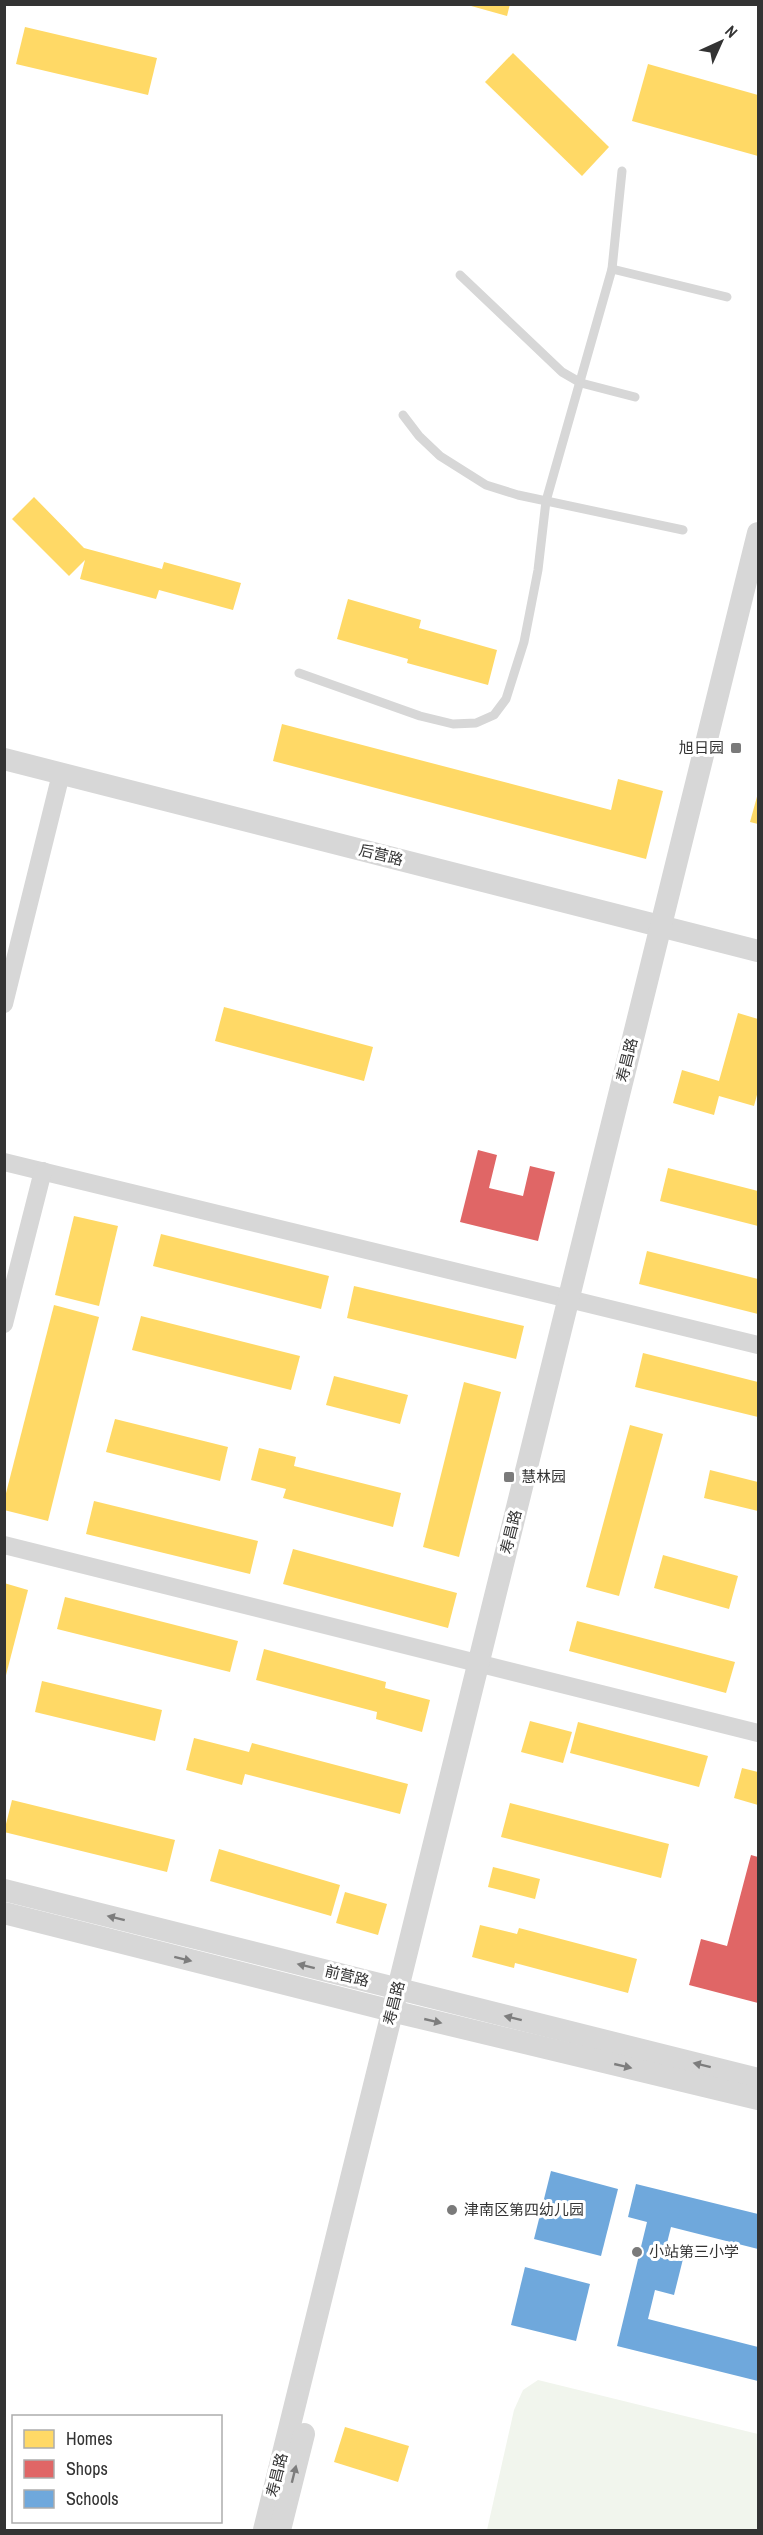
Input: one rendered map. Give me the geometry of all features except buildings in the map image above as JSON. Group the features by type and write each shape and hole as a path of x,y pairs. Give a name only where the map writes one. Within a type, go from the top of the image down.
{"street":[{"name":"寿昌路","path":"280,2530 398,2013 400,1989 414,1949 485,1666 666,928 758,537"},
{"name":"寿昌路","path":"666,928 759,585"},
{"name":"后营路","path":"4,759 759,951"},
{"path":"4,1004 61,774"},
{"path":"4,1162 759,1345"},
{"path":"4,1324 43,1171"},
{"path":"4,1545 759,1733"},
{"name":"前营路","path":"4,1890 759,2079"},
{"name":"前营路","path":"4,1913 398,2013 759,2099"},
{"path":"362,1980 379,1976 391,1969 414,1949"},
{"path":"356,2002 376,1999 400,1989"},
{"name":"寿昌路","path":"264,2530 398,2013"}],"lane":[{"path":"299,673 420,716 453,724 476,723 494,715 506,699 524,642 538,570 546,501 612,269 622,171"},
{"path":"612,269 727,297"},
{"path":"460,275 562,372 580,383 635,397"},
{"path":"403,415 419,436 440,456 486,485 546,501 683,530"}],"shaded area":[{"path":"538,2380 758,2434 758,2530 487,2530 514,2410 523,2390"}],"place":[{"name":"旭日园","path":"736,748"},
{"name":"慧林园","path":"509,1477"},
{"name":"津南区第四幼儿园","path":"452,2210"},
{"name":"小站第三小学","path":"637,2252"}]}
